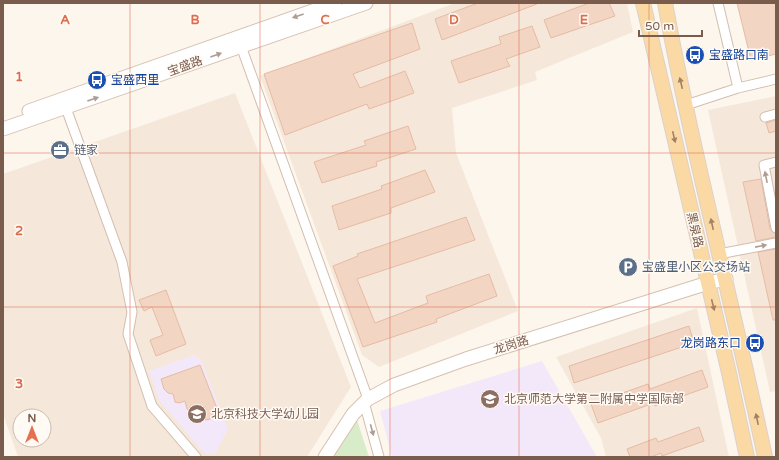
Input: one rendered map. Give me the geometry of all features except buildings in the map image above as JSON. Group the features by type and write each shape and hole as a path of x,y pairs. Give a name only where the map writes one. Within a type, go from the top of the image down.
{"main road":[{"name":"黑泉路","path":"644,3 747,457"},
{"name":"黑泉路","path":"665,3 718,254 726,279 765,457"}],"street":[{"name":"宝盛路","path":"3,120 335,3"},
{"name":"宝盛路","path":"3,129 366,3"},
{"path":"718,3 738,88"},
{"path":"241,46 366,401 379,457"},
{"path":"686,105 738,88 776,79"},
{"path":"66,108 122,262 132,312 128,334 152,406 196,457"},
{"path":"765,117 776,114"},
{"path":"776,162 764,165 776,228"},
{"path":"718,254 776,243"},
{"name":"龙岗路","path":"325,457 352,414 366,401 394,385 466,359 708,283 726,279"}],"shaded area":[{"path":"455,3 627,3 633,32 535,72 537,80 452,108 456,153 518,311 379,367 362,355 260,76"},
{"name":"宝盛西里","path":"235,93 351,387 307,457 18,457 15,448 52,448 52,408 12,408 12,440 3,414 3,174"},
{"path":"776,96 776,391 770,392 708,110"},
{"path":"697,308 729,457 606,457 601,438 556,357"},
{"name":"北京科技大学幼儿园","path":"194,355 201,360 228,429 215,454 205,454 159,400 149,371"},
{"name":"北京师范大学第二附属中学国际部","path":"542,361 597,457 392,457 380,411"}],"green space":[{"path":"357,420 369,457 331,457"}],"place":[{"name":"宝盛路口南","path":"695,55"},
{"name":"宝盛西里","path":"97,80"},
{"name":"链家","path":"60,150"},
{"name":"宝盛里小区公交场站","path":"628,267"},
{"name":"龙岗路东口","path":"755,343"},
{"name":"北京师范大学第二附属中学国际部","path":"490,399"},
{"name":"北京科技大学幼儿园","path":"197,414"}]}
